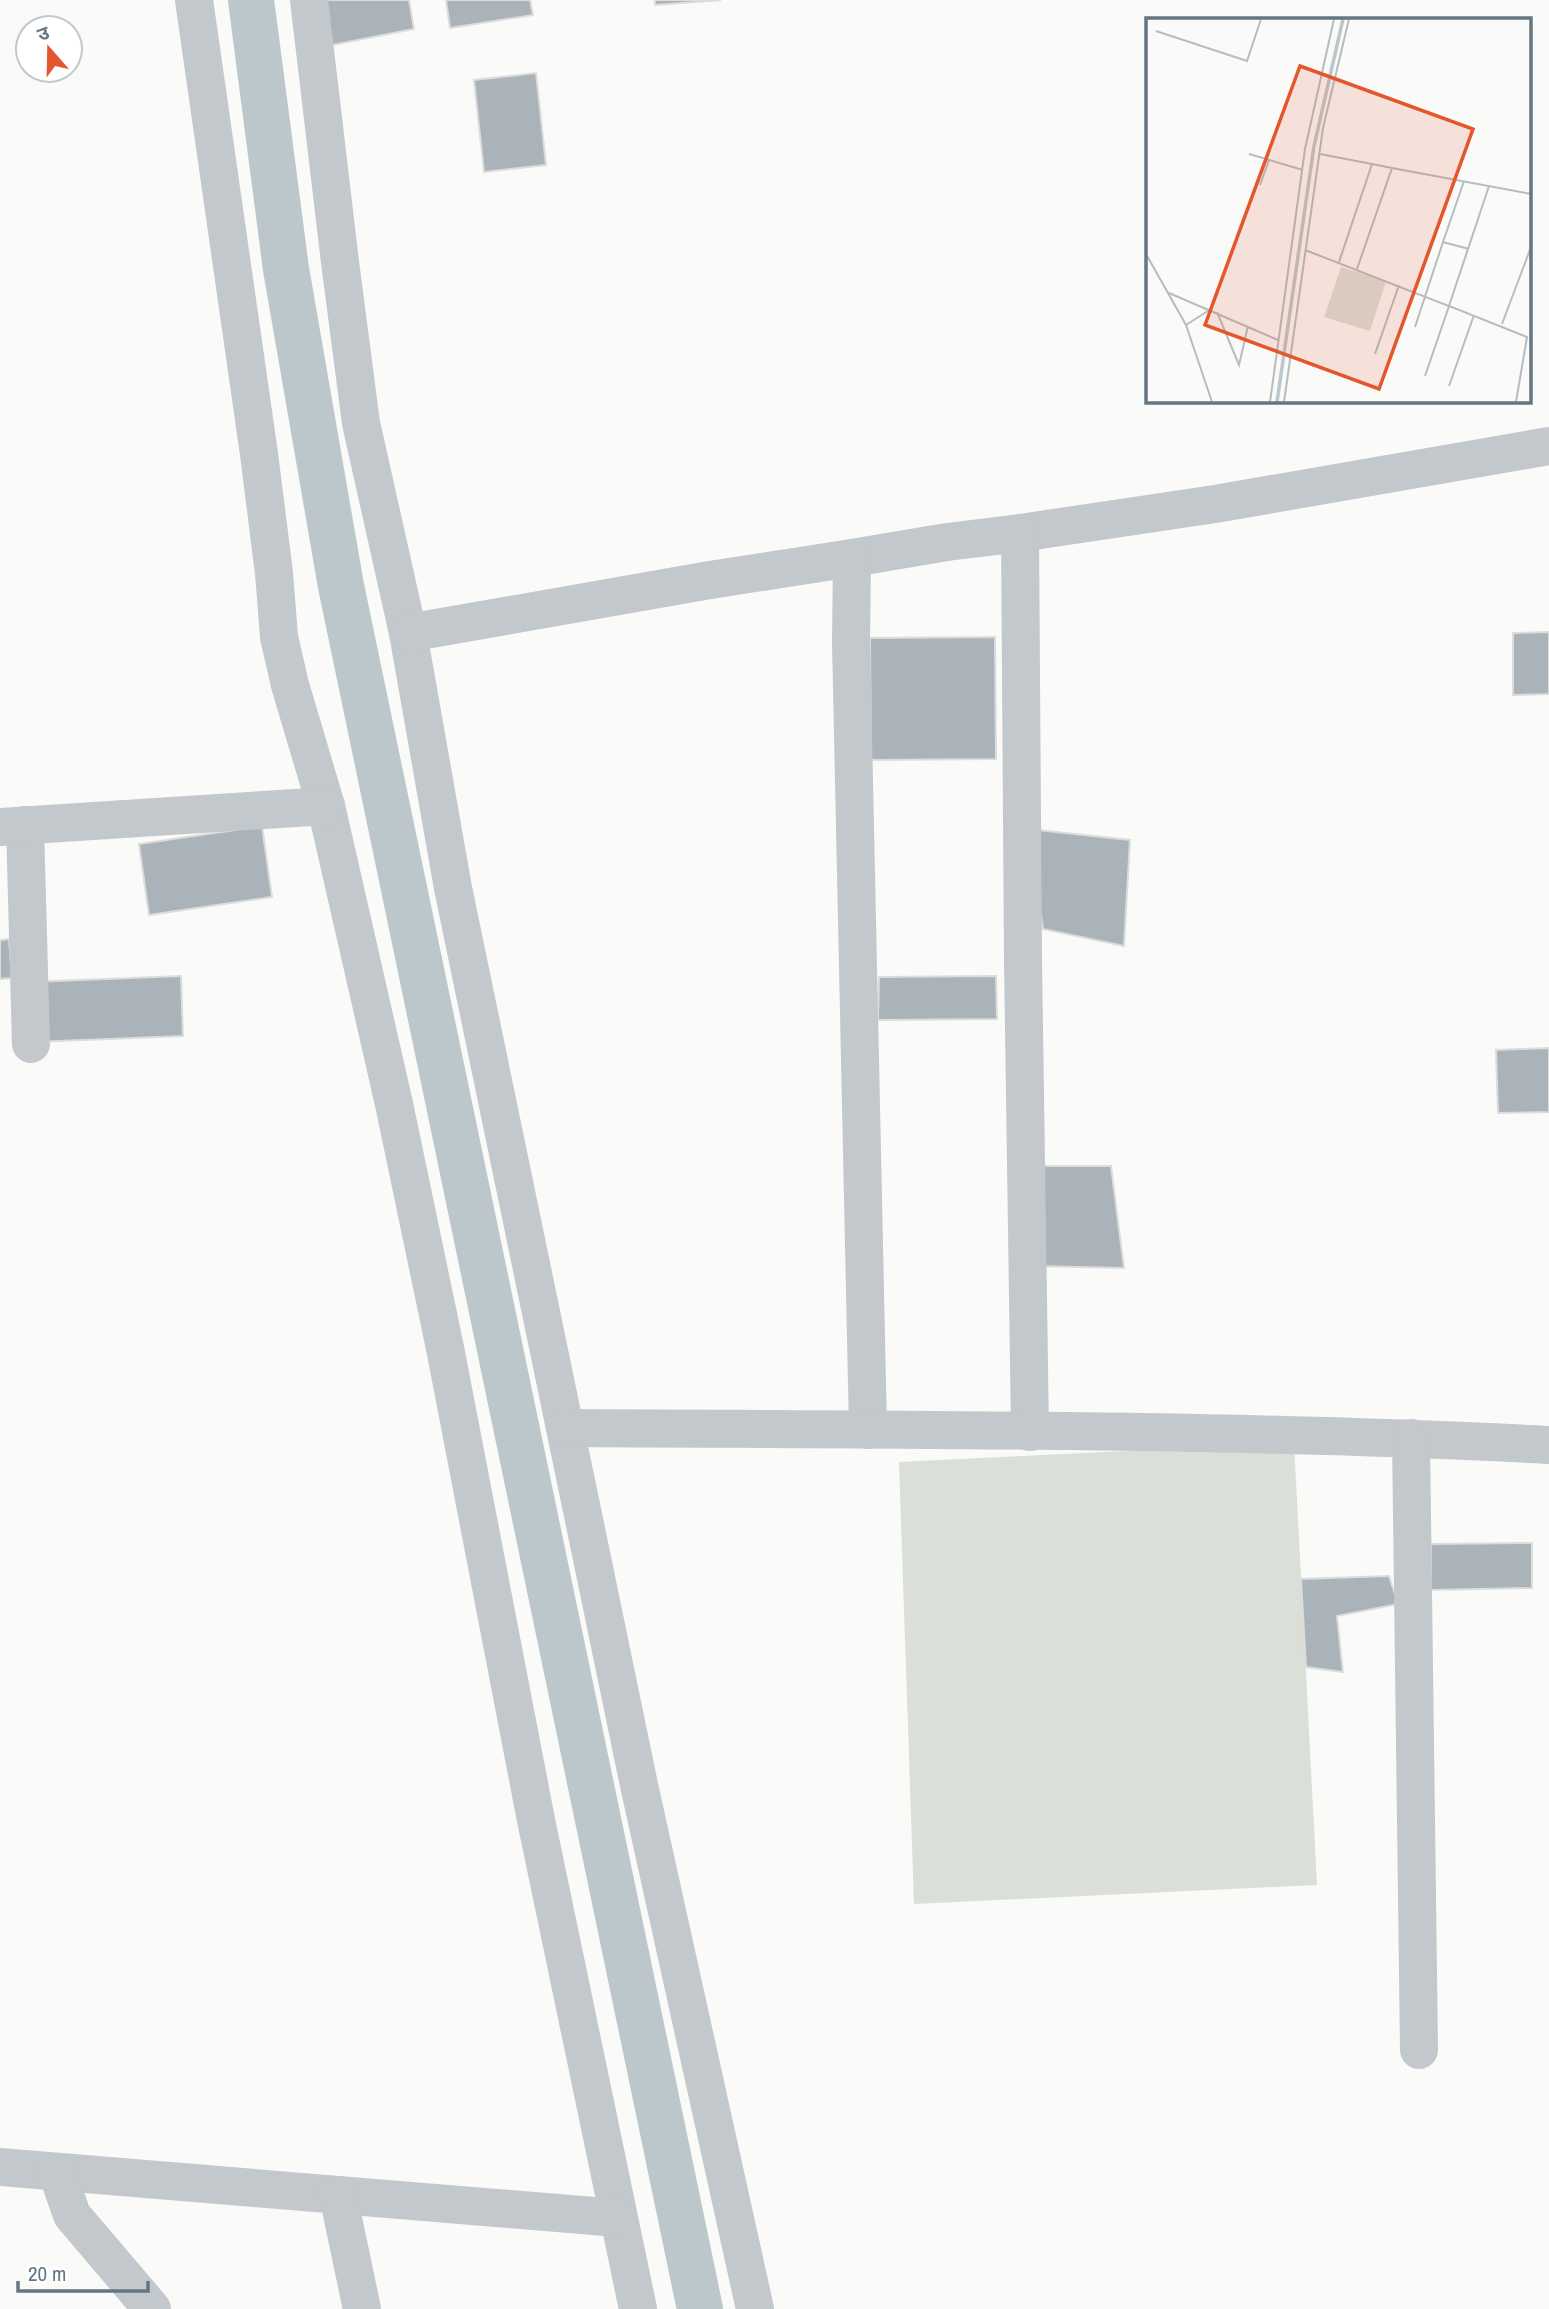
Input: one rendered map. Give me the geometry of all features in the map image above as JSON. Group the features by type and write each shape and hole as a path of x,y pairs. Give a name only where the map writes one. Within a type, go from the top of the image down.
{"street":[{"path":"194,0 260,467 274,573 279,637 289,685 326,806 394,1104 440,1321 536,1819 638,2309"},
{"path":"309,0 361,423 408,633 453,888 639,1785 755,2309"},
{"path":"408,633 696,582 947,542 1215,504 1549,446"},
{"path":"1020,533 1030,1432"},
{"path":"852,558 851,642 868,1430"},
{"path":"31,1044 12,826 326,806"},
{"path":"566,1429 868,1430 1411,1438 1549,1445"},
{"path":"1411,1438 1419,2049"},
{"path":"0,2166 618,2218"},
{"path":"57,2172 72,2215 152,2309"},
{"path":"338,2195 362,2309"}],"shaded area":[{"path":"1294,1443 1317,1885 914,1904 899,1462"}],"building":[{"path":"325,0 409,0 414,29 332,45"},
{"path":"446,0 530,0 533,15 450,28"},
{"path":"655,0 721,0 655,5"},
{"path":"536,73 546,165 484,172 474,80"},
{"path":"1549,632 1549,694 1513,695 1513,633"},
{"path":"995,637 996,759 871,760 870,638"},
{"path":"262,826 272,897 149,915 139,844"},
{"path":"1028,829 1130,840 1124,946 1043,929"},
{"path":"9,939 12,978 0,979 0,940"},
{"path":"181,976 183,1036 33,1042 30,982"},
{"path":"996,976 997,1019 878,1020 879,977"},
{"path":"1549,1048 1549,1112 1498,1113 1496,1050"},
{"path":"1040,1166 1111,1166 1124,1268 1033,1266"},
{"path":"1532,1543 1532,1588 1431,1590 1431,1544"},
{"path":"1389,1576 1398,1604 1337,1616 1343,1672 1306,1667 1301,1579"}],"waterway":[{"path":"251,0 286,269 341,586 700,2309"}]}
